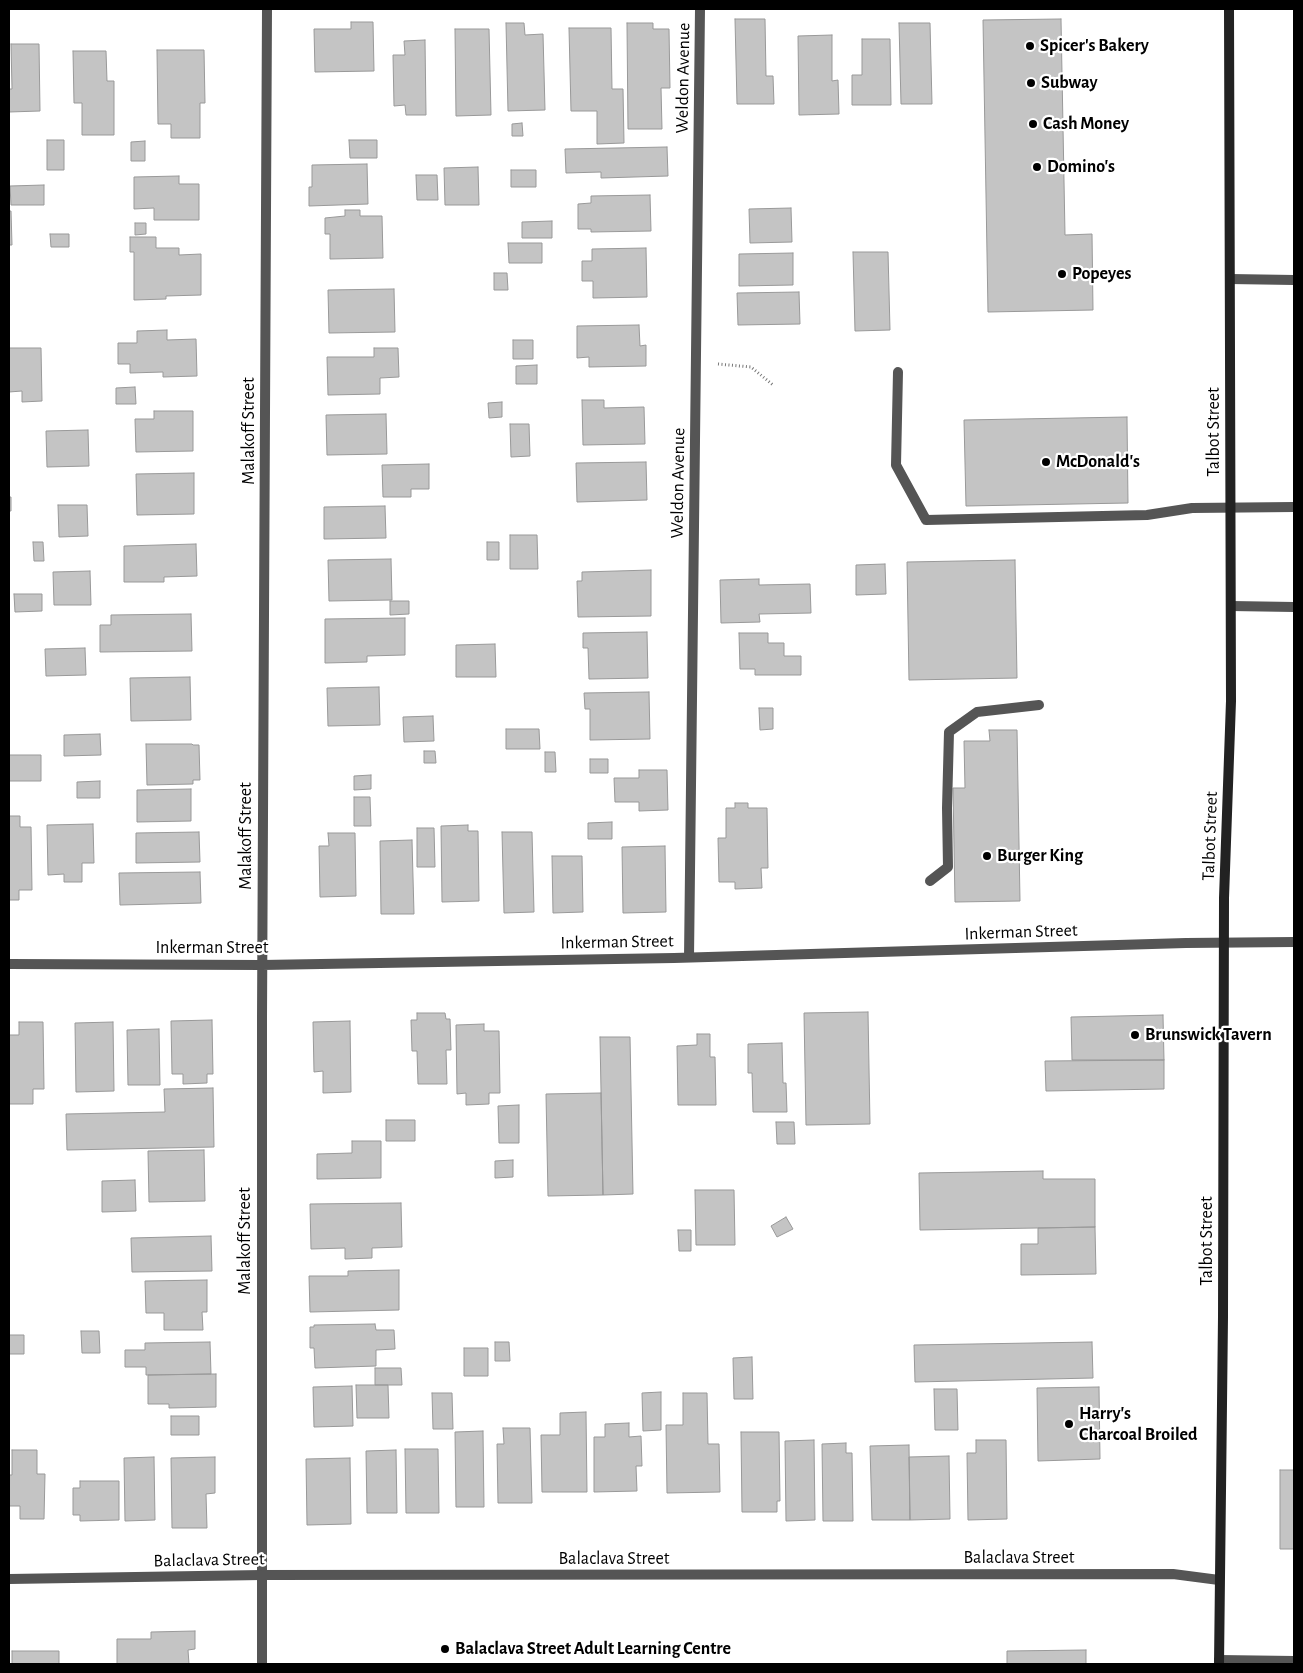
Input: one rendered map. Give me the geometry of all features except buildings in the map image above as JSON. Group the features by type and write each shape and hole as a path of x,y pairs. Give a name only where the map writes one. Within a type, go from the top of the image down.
{"main road":[{"name":"Talbot Street","path":"1219,1662 1223,1317 1224,898 1231,701 1229,9"}],"street":[{"name":"Malakoff Street","path":"262,1664 262,964 267,9"},
{"name":"Weldon Avenue","path":"689,958 700,9"},
{"path":"1230,279 1294,280"},
{"path":"898,372 896,465 926,520 1147,515 1192,508 1294,507"},
{"path":"1231,606 1294,607"},
{"path":"930,881 948,867 949,732 977,712 1039,705"},
{"name":"Inkerman Street","path":"9,964 262,964 689,958 1294,942"},
{"name":"Balaclava Street","path":"9,1579 262,1575 1173,1574 1219,1580"},
{"path":"1219,1662 1294,1661"}],"path":[{"path":"712,363 751,367 772,385"}],"place":[{"name":"Spicer's Bakery","path":"1030,46"},
{"name":"Subway","path":"1031,83"},
{"name":"Cash Money","path":"1033,124"},
{"name":"Domino's","path":"1037,167"},
{"name":"Popeyes","path":"1062,274"},
{"name":"McDonald's","path":"1046,462"},
{"name":"Burger King","path":"987,856"},
{"name":"Brunswick Tavern","path":"1135,1035"},
{"name":"Harry's Charcoal Broiled","path":"1069,1424"},
{"name":"Balaclava Street Adult Learning Centre","path":"445,1649"}]}
